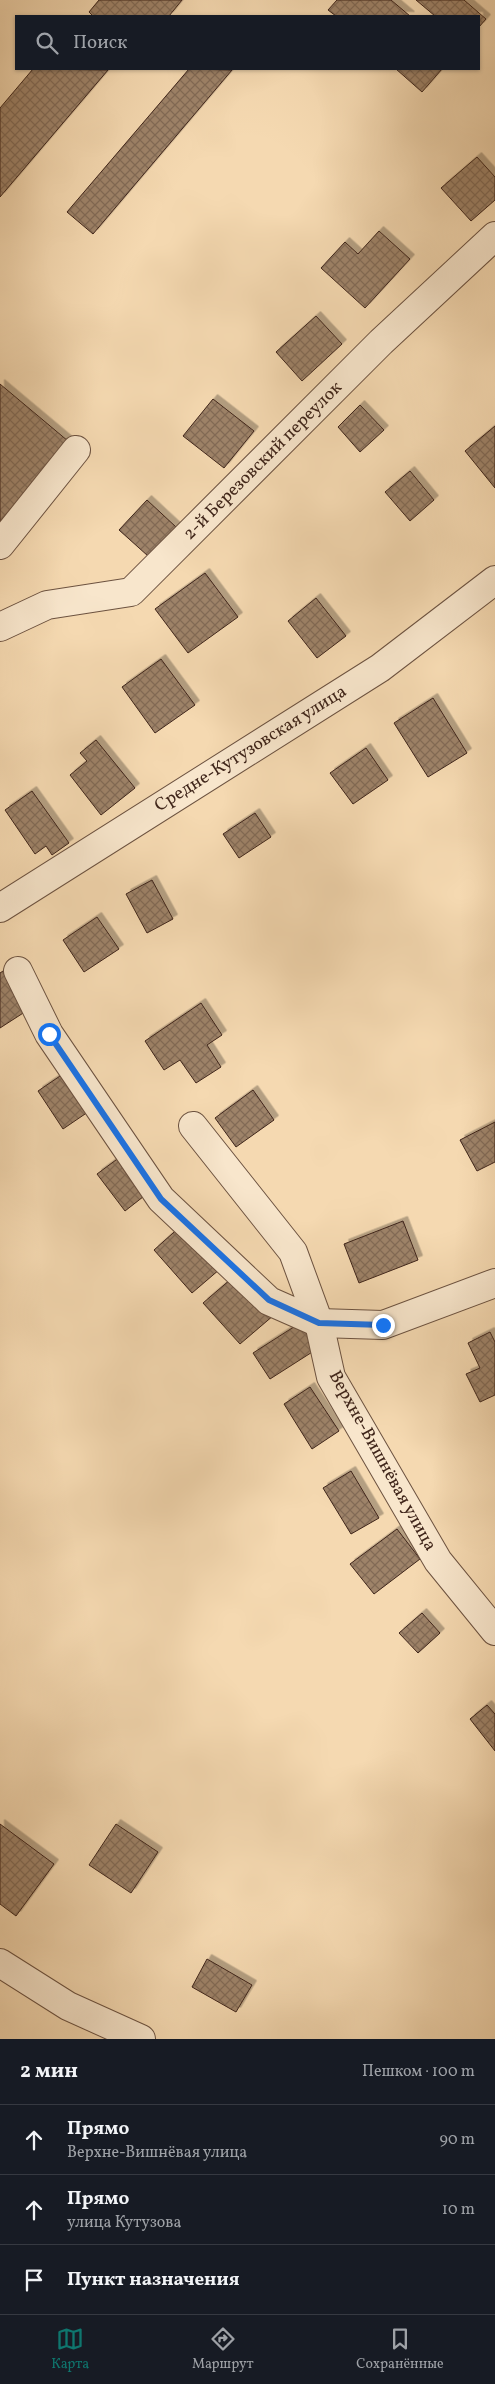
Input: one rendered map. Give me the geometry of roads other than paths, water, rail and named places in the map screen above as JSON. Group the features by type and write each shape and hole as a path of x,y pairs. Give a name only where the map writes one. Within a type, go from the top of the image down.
{"street":[{"name":"2-й Березовский переулок","path":"0,627 47,605 131,592 381,342 495,236"},
{"path":"0,545 76,450"},
{"name":"Средне-Кутузовская улица","path":"0,908 380,668 495,580"},
{"path":"18,971 49,1034 161,1199 269,1300 319,1323 383,1325 495,1283"},
{"name":"Верхне-Вишнёвая улица","path":"193,1126 293,1252 319,1323 331,1377 438,1561 495,1630"},
{"path":"0,1963 68,2006 141,2039"}]}
